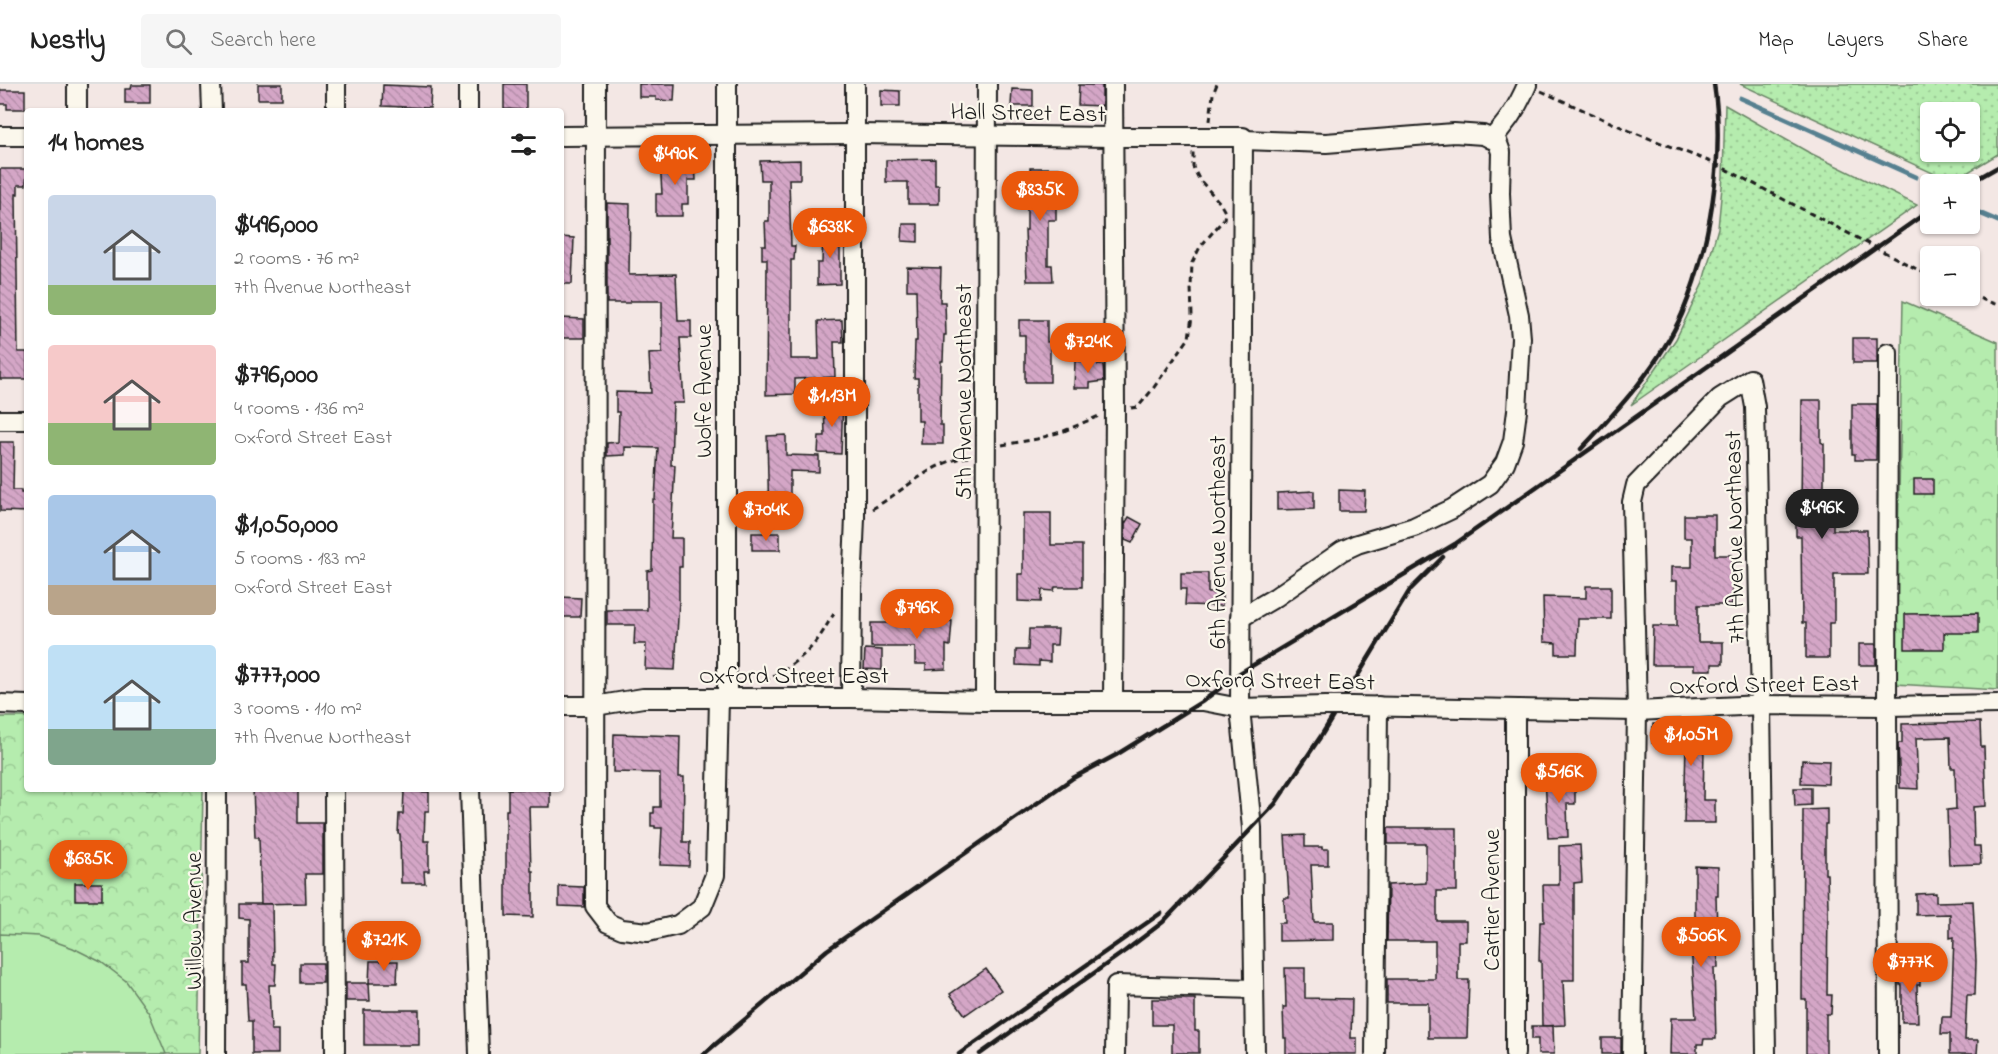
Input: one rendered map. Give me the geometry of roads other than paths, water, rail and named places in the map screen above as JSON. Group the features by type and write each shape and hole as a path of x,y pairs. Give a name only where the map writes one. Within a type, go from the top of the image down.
{"street":[{"path":"77,84 77,108"},
{"path":"211,84 212,108"},
{"path":"336,84 336,108"},
{"path":"468,84 468,108"},
{"name":"Wolfe Avenue","path":"596,84 595,906 608,923 622,928 648,932 678,926 702,907 715,875 723,698 728,84"},
{"path":"851,698 855,519 855,84"},
{"name":"5th Avenue Northeast","path":"986,701 987,84"},
{"path":"1113,84 1113,700"},
{"path":"1240,618 1276,597 1342,551 1357,544 1414,527 1452,509 1490,484 1505,463 1515,431 1521,338 1519,315 1502,239 1501,152 1497,141 1491,139 1506,125 1519,105 1527,85"},
{"name":"Hall Street East","path":"564,136 855,134 1243,138 1326,143 1454,133 1482,135 1491,139"},
{"path":"0,136 24,136"},
{"name":"6th Avenue Northeast","path":"1243,138 1240,708 1252,828 1255,1054"},
{"path":"1888,353 1888,1054"},
{"name":"7th Avenue Northeast","path":"1636,711 1632,502 1636,485 1720,398 1750,379 1755,407 1766,1054"},
{"path":"0,420 24,420"},
{"name":"Oxford Street East","path":"564,706 643,699 723,698 1203,701 1240,708 1378,706 1636,711 1761,705 1998,704"},
{"path":"0,704 24,705"},
{"path":"1375,1054 1378,706"},
{"name":"Cartier Avenue","path":"1515,710 1515,1054"},
{"path":"1632,1054 1636,711"},
{"name":"Willow Avenue","path":"216,1054 217,792"},
{"path":"334,792 335,1054"},
{"path":"470,792 479,1054"},
{"path":"1115,1054 1116,985 1254,989"}],"waterway":[{"path":"1740,98 1916,177"},
{"path":"1980,213 1998,221"}],"railway":[{"path":"1581,449 1623,402 1662,351 1673,333 1692,288 1713,201 1718,141 1714,84"},
{"path":"1980,177 1998,167"},
{"path":"704,1054 827,950 1073,778 1116,755 1203,701 1240,673 1455,544 1920,217"},
{"path":"980,1054 1163,922 1275,804 1321,736 1410,590 1443,557"},
{"path":"959,1054 1161,913"}]}
